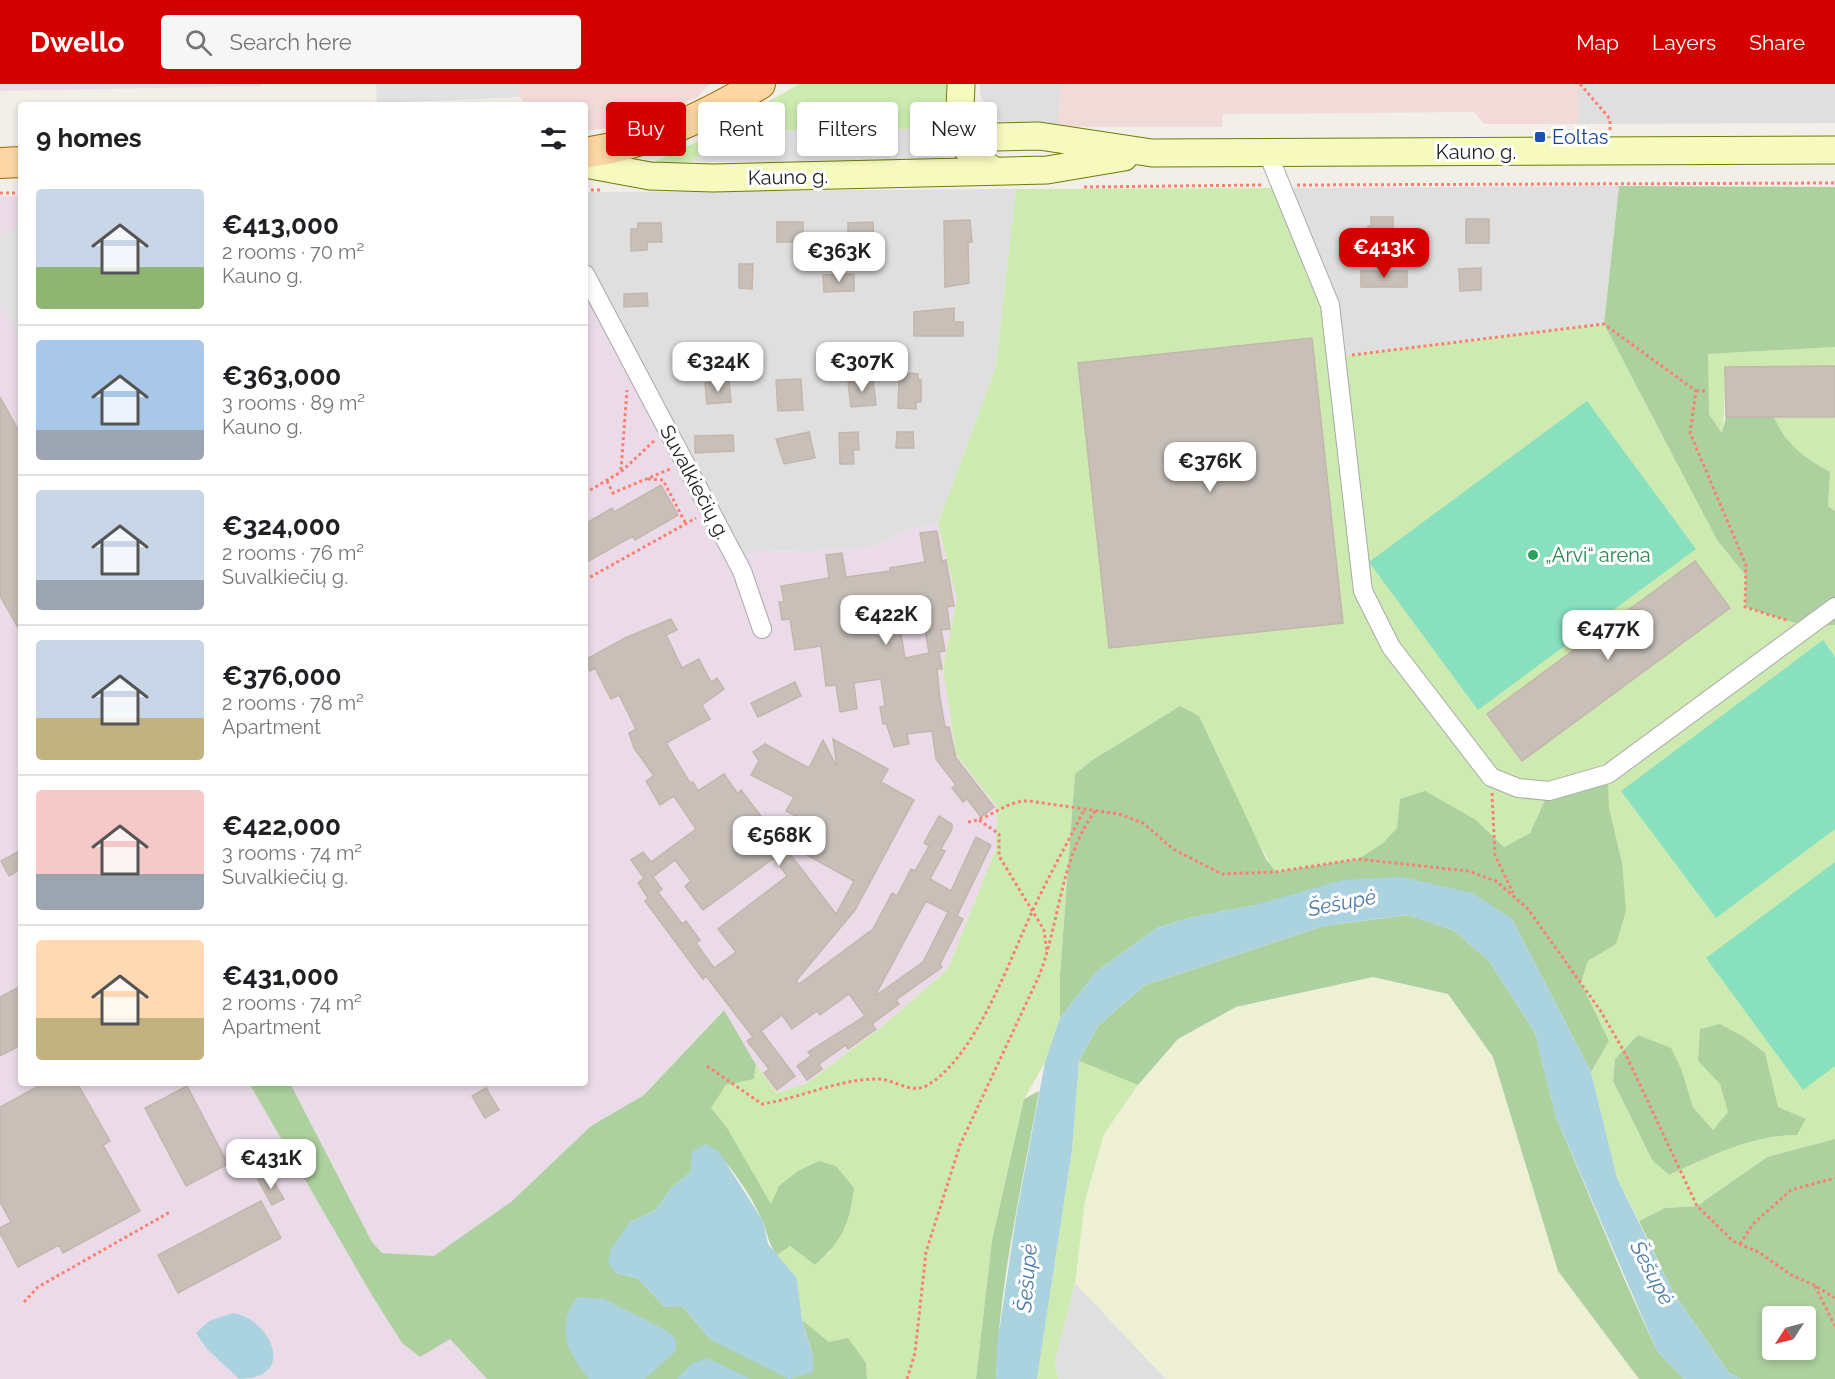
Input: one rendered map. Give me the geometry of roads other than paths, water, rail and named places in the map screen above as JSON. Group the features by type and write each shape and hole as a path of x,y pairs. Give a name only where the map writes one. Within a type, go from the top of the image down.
{"main road":[{"path":"588,152 642,141 683,127 760,84"},
{"path":"961,84 961,102"},
{"name":"Kauno g.","path":"997,137 1039,136 1152,153 1835,150"},
{"name":"Kauno g.","path":"588,165 651,176 713,178 944,174 993,170 1047,170 1152,153"},
{"path":"972,156 993,170"},
{"path":"0,163 18,162"}],"street":[{"path":"1268,154 1330,304 1363,591 1391,647 1491,777 1518,788 1549,791 1608,774 1835,607"},
{"name":"Suvalkiečių g.","path":"588,280 742,571 762,629"}],"water":[{"name":"Šešupė","path":"1402,877 1472,893 1512,919 1591,1072 1617,1178 1673,1292 1729,1373 1741,1379 1684,1379 1657,1351 1556,1117 1535,1033 1490,962 1453,930 1408,915 1324,926 1145,985 1098,1026 1079,1061 1072,1150 1037,1379 996,1379 997,1346 1016,1217 1045,1062 1060,1018 1097,971 1157,928 1189,918 1255,905 1343,880"},
{"path":"705,1144 719,1152 763,1221 768,1244 797,1278 802,1320 813,1355 813,1372 789,1379 711,1340 683,1307 665,1307 637,1278 616,1273 608,1263 611,1249 630,1222 656,1210 672,1187 691,1172 692,1152"},
{"path":"578,1297 604,1299 669,1332 676,1340 676,1351 645,1379 589,1379 570,1350 565,1329 571,1308"},
{"path":"233,1313 247,1318 258,1326 272,1348 273,1360 268,1370 257,1376 239,1379 207,1349 196,1333 209,1321"},
{"path":"707,1358 751,1379 677,1379 691,1364"}],"place":[{"name":"Eoltas","path":"1540,137"},
{"name":"„Arvi“ arena","path":"1533,555"}]}
